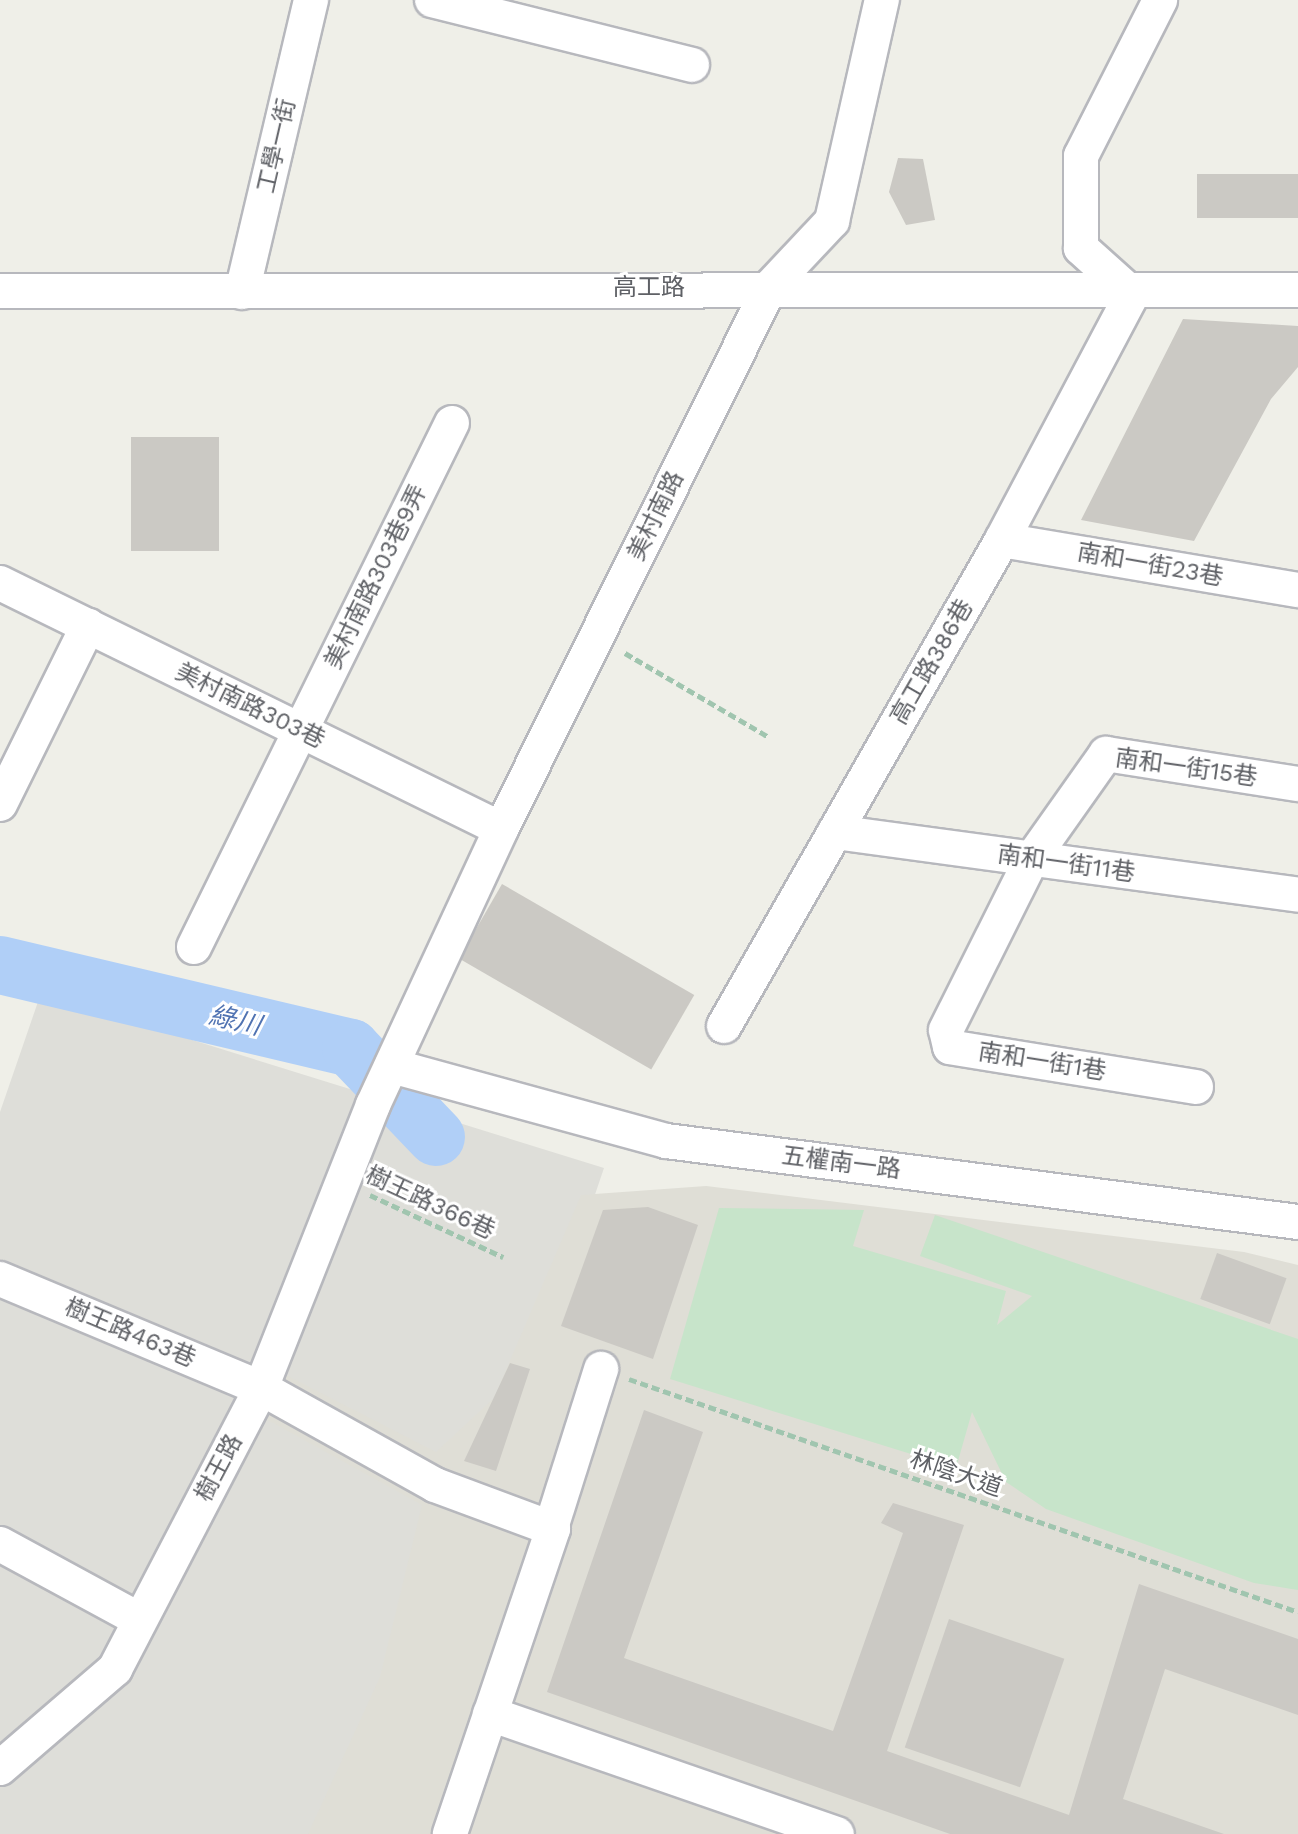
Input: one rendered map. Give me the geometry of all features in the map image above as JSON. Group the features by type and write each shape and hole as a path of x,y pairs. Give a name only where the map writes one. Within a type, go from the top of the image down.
{"street":[{"name":"工學一街","path":"242,292 311,0"},
{"path":"432,0 692,65"},
{"name":"美村南路","path":"392,1066 501,829 770,287 832,221 882,0"},
{"path":"1132,294 1081,248 1081,156 1160,0"},
{"name":"高工路","path":"0,291 770,287 1132,294 1298,290"},
{"name":"高工路386巷","path":"724,1026 1002,540 1132,294"},
{"name":"美村南路303巷9弄","path":"194,947 452,423"},
{"name":"南和一街23巷","path":"1002,540 1298,590"},
{"name":"美村南路303巷","path":"0,583 501,829"},
{"path":"0,804 88,626"},
{"name":"南和一街15巷","path":"1031,860 1106,754 1298,784"},
{"name":"南和一街11巷","path":"835,832 1298,895"},
{"name":"南和一街1巷","path":"1031,860 946,1030 950,1047 1196,1087"},
{"name":"樹王路","path":"0,1768 87,1701 115,1669 261,1388 342,1182 392,1066"},
{"name":"五權南一路","path":"392,1066 666,1141 1298,1222"},
{"name":"樹王路463巷","path":"0,1279 261,1388 435,1485 551,1528"},
{"path":"450,1834 601,1369"},
{"path":"0,1544 140,1620"},
{"path":"490,1714 837,1834"}],"path":[{"path":"597,636 769,737"},
{"name":"樹王路366巷","path":"342,1182 503,1257"},
{"name":"林陰大道","path":"601,1369 1298,1612"}],"shaded area":[{"path":"41,993 604,1168 506,1457 551,1584 319,1834 0,1834 0,1112"},
{"path":"706,1186 1244,1252 1298,1265 1298,1834 308,1834 380,1677 422,1505 266,1419 284,1374 436,1452 494,1398 581,1195"}],"green space":[{"path":"719,1208 864,1210 853,1246 1006,1291 997,1325 1032,1296 920,1256 935,1215 1298,1339 1298,1590 1254,1583 1046,1509 1006,1482 972,1412 956,1468 670,1379"}],"building":[{"path":"898,158 923,159 935,220 906,225 889,192"},
{"path":"1197,174 1298,174 1298,218 1197,218"},
{"path":"1183,319 1298,326 1298,367 1271,399 1194,541 1081,520"},
{"path":"131,437 219,437 219,551 131,551"},
{"path":"502,884 694,995 651,1069 459,958"},
{"path":"648,1207 698,1225 653,1359 561,1326 603,1210"},
{"path":"1217,1253 1287,1278 1270,1324 1200,1299"},
{"path":"510,1363 530,1369 496,1471 464,1461"},
{"path":"644,1410 703,1432 624,1658 833,1731 903,1533 881,1523 893,1503 964,1525 887,1751 1069,1815 1139,1584 1298,1639 1298,1715 1165,1669 1123,1799 1224,1834 950,1834 547,1692"},
{"path":"949,1619 1064,1659 1020,1787 905,1748"}],"waterway":[{"name":"綠川","path":"0,965 351,1048 436,1137"}]}
